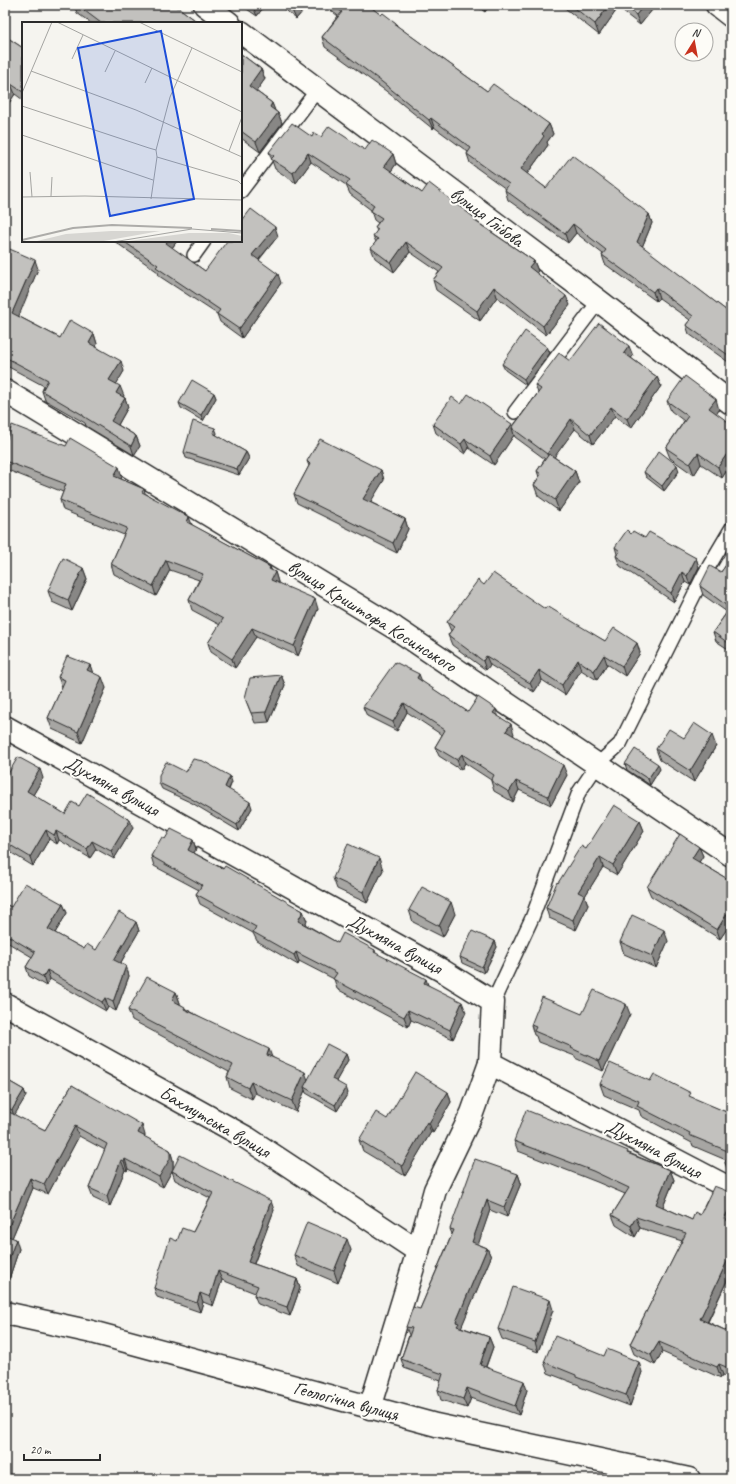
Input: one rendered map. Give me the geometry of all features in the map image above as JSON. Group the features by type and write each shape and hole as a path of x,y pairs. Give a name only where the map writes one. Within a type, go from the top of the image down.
{"street":[{"path":"205,5 228,22"},
{"path":"717,5 731,16"},
{"name":"вулиця Глібова","path":"242,33 599,301 731,403"},
{"name":"вулиця Криштофа Косинського","path":"5,391 395,628 731,855"},
{"name":"Духмяна вулиця","path":"5,727 443,971 493,1002"},
{"path":"370,1408 435,1190 472,1113 490,1063 493,1002"},
{"name":"Бахмутська вулиця","path":"5,1004 247,1138 418,1251"},
{"name":"Духмяна вулиця","path":"490,1063 731,1189"},
{"name":"Геологічна вулиця","path":"5,1313 92,1332 436,1425 689,1479"}],"lane":[{"path":"242,190 317,90"},
{"path":"194,255 203,242"},
{"path":"515,412 599,301"},
{"path":"493,1002 532,918 579,792 598,764 620,744 705,573 731,529"}],"building":[{"path":"77,5 175,5 198,22 100,22"},
{"path":"287,5 296,5 292,10"},
{"path":"333,5 368,5 381,15 383,13 396,23 396,25 487,91 493,84 549,124 542,134 544,136 521,169 546,188 572,155 649,214 637,242 731,314 731,357 686,325 693,316 656,288 653,292 602,255 606,250 573,224 565,234 505,190 509,184 467,154 471,148 431,118 429,120 382,82 322,37 342,12"},
{"path":"571,5 609,5 595,24"},
{"path":"624,5 644,5 636,15"},
{"path":"5,36 22,47 22,91 11,84 5,94"},
{"path":"242,55 261,69 249,86 272,103 270,107 278,113 256,142 242,132"},
{"path":"292,123 312,137 314,133 321,137 329,126 365,150 372,140 393,154 384,166 422,193 429,183 476,219 475,221 534,261 529,267 566,296 543,326 494,287 477,311 433,280 443,268 406,242 391,263 371,248 378,239 373,236 378,229 375,227 382,218 371,211 374,205 346,185 350,180 308,153 293,173 271,159 274,156 269,152"},
{"path":"251,209 275,227 252,255 278,274 239,329 217,314 220,310 156,267 158,265 124,242 167,242 166,243 205,271 226,242 242,242 242,221"},
{"path":"5,247 35,260 12,313 60,338 70,320 94,334 89,343 121,361 109,380 120,386 116,393 125,398 111,421 136,436 131,446 42,391 48,380 5,357"},
{"path":"599,323 629,346 624,353 657,377 627,419 611,407 590,435 571,419 547,454 512,428 541,389 535,385 559,353 570,361"},
{"path":"525,331 547,347 524,379 502,364"},
{"path":"685,376 716,399 709,408 731,424 731,448 718,467 698,453 690,464 666,448 688,416 667,401"},
{"path":"192,380 214,393 201,415 179,403"},
{"path":"468,394 512,424 490,456 465,439 461,444 433,424 452,397 461,404"},
{"path":"193,421 215,428 213,433 246,452 237,469 184,452"},
{"path":"12,425 66,446 70,438 119,467 114,476 144,489 142,492 189,517 187,522 270,567 269,569 275,572 271,580 315,599 294,646 252,628 232,659 208,643 223,619 189,600 203,574 166,560 153,586 111,564 127,528 60,500 66,484 5,461 5,444"},
{"path":"320,439 381,470 363,499 405,519 393,543 294,494 310,464 307,461"},
{"path":"659,451 677,465 662,486 644,472"},
{"path":"549,454 575,471 555,500 534,485 541,474 537,471"},
{"path":"627,530 631,534 633,531 645,538 649,532 696,558 687,576 682,572 671,593 616,556 620,551 615,547"},
{"path":"63,558 83,568 68,600 48,591"},
{"path":"731,558 731,645 713,632 730,608 700,586 710,566 721,572"},
{"path":"493,573 545,609 547,606 605,641 614,628 637,643 622,666 604,655 594,671 578,660 562,685 539,670 530,683 486,656 483,661 448,635 454,627 447,622 478,580 484,585"},
{"path":"67,656 90,665 87,670 102,677 78,732 48,718 65,680 58,677"},
{"path":"395,662 419,674 417,678 468,712 478,697 496,709 493,713 511,724 506,731 563,765 548,796 516,781 509,792 491,781 494,775 462,754 457,760 435,747 445,730 404,703 393,722 363,707"},
{"path":"281,675 266,712 251,713 245,698 250,678"},
{"path":"694,723 712,735 690,771 656,749 669,729 684,738"},
{"path":"635,749 658,764 648,779 625,764"},
{"path":"18,757 40,769 27,791 65,814 72,802 79,806 87,793 130,820 111,851 92,841 87,849 56,831 54,835 46,830 30,857 5,842 5,779"},
{"path":"193,759 203,761 230,776 225,787 250,802 237,825 190,798 159,783 159,775 166,762 186,772"},
{"path":"614,805 640,821 613,865 600,857 578,892 584,895 573,920 546,908 557,882 558,883 581,846 586,849"},
{"path":"171,829 193,840 188,850 223,869 225,866 303,911 298,921 338,943 343,933 375,950 374,952 426,979 424,983 462,1002 450,1030 408,1010 404,1017 333,979 337,973 296,952 294,955 253,932 256,927 196,894 202,885 151,856 162,837 165,839"},
{"path":"680,834 699,847 692,858 731,881 731,907 717,930 647,887"},
{"path":"348,844 379,858 363,892 333,878"},
{"path":"25,883 63,904 48,929 84,949 87,944 96,950 119,912 136,922 114,960 126,966 113,1002 105,998 102,1002 47,970 43,977 26,967 35,952 5,934 5,904 11,907"},
{"path":"422,887 451,902 439,926 409,910"},
{"path":"632,915 664,930 652,956 620,942"},
{"path":"472,931 495,941 482,967 460,957"},
{"path":"147,977 176,992 172,1000 185,1007 184,1009 269,1049 267,1055 305,1072 292,1101 251,1082 248,1088 227,1077 233,1065 128,1010"},
{"path":"594,990 626,1004 599,1061 571,1048 572,1047 534,1031 536,1027 531,1025 542,997 582,1014"},
{"path":"327,1044 346,1054 332,1079 346,1087 335,1105 304,1087"},
{"path":"610,1063 650,1081 654,1074 691,1093 689,1096 731,1114 731,1167 725,1163 730,1152 689,1135 690,1133 637,1106 639,1101 600,1084"},
{"path":"415,1072 448,1092 429,1123 427,1122 402,1166 359,1140 376,1112 387,1119"},
{"path":"5,1079 24,1090 12,1110 5,1106"},
{"path":"72,1085 142,1125 138,1133 170,1150 170,1159 159,1177 125,1159 124,1161 121,1160 107,1196 89,1188 107,1144 75,1126 44,1184 30,1178 5,1235 5,1110 45,1130"},
{"path":"526,1110 628,1151 627,1153 670,1170 656,1204 692,1220 695,1212 700,1215 714,1186 727,1191 731,1190 731,1205 724,1219 731,1222 731,1255 700,1319 731,1333 731,1369 719,1364 717,1367 659,1342 651,1355 630,1344 686,1233 636,1217 631,1226 612,1215 629,1188 593,1171 514,1141"},
{"path":"180,1155 271,1201 248,1262 297,1279 287,1307 254,1295 258,1286 218,1271 210,1297 200,1293 197,1303 154,1288 170,1238 177,1241 182,1228 193,1232 213,1193 172,1171"},
{"path":"475,1159 518,1174 504,1207 487,1200 472,1242 487,1248 456,1322 459,1323 457,1326 489,1337 480,1365 524,1381 515,1406 467,1388 463,1399 438,1390 443,1374 401,1359 412,1328 406,1327 413,1307 420,1309 454,1230 450,1229"},
{"path":"307,1222 347,1239 334,1271 294,1255"},
{"path":"5,1235 16,1239 5,1270"},
{"path":"513,1287 550,1300 535,1342 498,1329"},
{"path":"555,1336 604,1356 607,1349 639,1362 626,1395 576,1377 576,1375 544,1362"}]}
